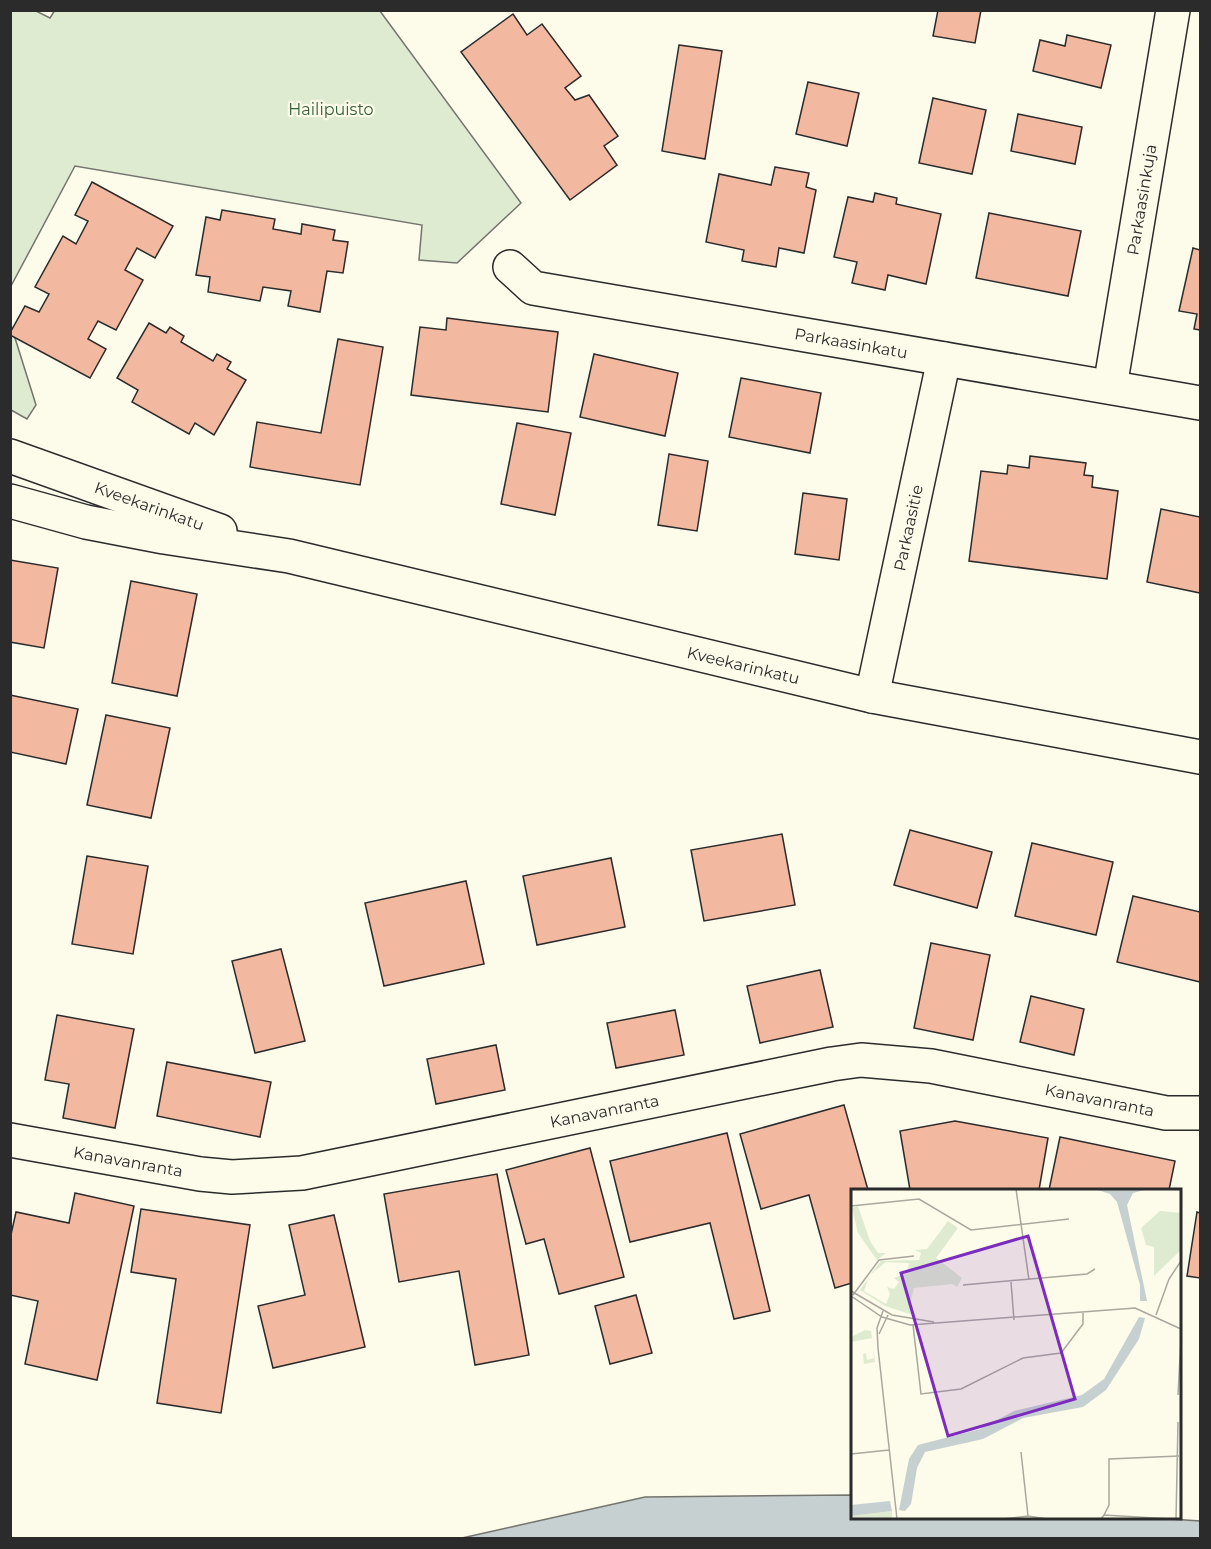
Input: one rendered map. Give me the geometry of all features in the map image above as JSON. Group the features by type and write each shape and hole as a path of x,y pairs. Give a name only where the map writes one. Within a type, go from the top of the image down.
{"street":[{"name":"Parkaasinkuja","path":"1110,387 1173,10"},
{"name":"Parkaasinkatu","path":"510,267 533,288 1200,403"},
{"name":"Parkaasitie","path":"872,696 944,359"},
{"name":"Kveekarinkatu","path":"10,456 289,556"},
{"name":"Kveekarinkatu","path":"10,501 86,522 164,537 289,556 872,696 1200,757"},
{"name":"Kanavanranta","path":"10,1140 200,1174 232,1177 302,1173 808,1068 861,1060 931,1066 1166,1113 1200,1113"}],"green space":[{"name":"Hailipuisto","path":"55,10 380,11 521,203 457,263 419,260 422,225 75,166 11,286 11,11 36,11 50,18"},
{"path":"10,322 36,405 27,419 11,410"}],"shaded area":[{"path":"851,1495 851,1519 1170,1519 1200,1521 1200,1538 462,1538 645,1497"}],"building":[{"path":"938,10 981,10 975,43 933,36"},
{"path":"513,14 527,35 542,24 581,76 565,88 575,100 589,95 618,136 604,146 617,165 570,200 461,52"},
{"path":"1067,35 1111,45 1101,88 1033,71 1040,40 1065,46"},
{"path":"679,45 722,51 705,159 662,151"},
{"path":"808,82 859,93 847,146 796,134"},
{"path":"933,98 986,110 972,174 919,163"},
{"path":"1018,114 1082,127 1075,164 1011,151"},
{"path":"775,167 809,173 806,187 816,190 804,253 779,248 776,267 742,261 744,250 706,242 719,174 771,185"},
{"path":"92,182 173,226 155,258 137,248 125,270 143,280 116,330 98,321 88,339 106,349 90,378 10,333 25,306 39,312 49,294 35,287 63,236 76,244 88,221 75,215"},
{"path":"875,193 897,198 896,204 941,214 926,284 888,275 885,290 852,283 857,262 834,257 848,197 873,202"},
{"path":"222,210 275,219 273,229 301,234 302,224 335,230 333,240 348,242 343,273 327,271 320,312 288,306 291,291 263,287 260,301 208,292 210,277 196,275 206,217 220,220"},
{"path":"989,213 1081,231 1068,296 976,278"},
{"path":"1193,248 1200,250 1200,330 1194,329 1197,314 1179,311"},
{"path":"447,318 558,332 548,412 411,395 420,327 446,330"},
{"path":"149,323 166,333 170,327 184,336 181,342 213,361 217,354 231,362 227,369 246,380 214,435 195,423 189,434 132,402 138,390 117,378"},
{"path":"338,339 383,347 360,485 250,467 257,422 321,433"},
{"path":"594,354 678,373 665,436 580,417"},
{"path":"741,378 821,393 810,453 729,437"},
{"path":"517,423 571,433 555,515 501,504"},
{"path":"669,454 708,461 697,531 658,525"},
{"path":"1030,456 1086,463 1084,475 1093,476 1092,487 1118,491 1107,579 969,561 981,471 1007,474 1008,465 1029,468"},
{"path":"803,493 847,499 839,560 795,554"},
{"path":"1161,509 1200,517 1200,593 1147,582"},
{"path":"10,560 58,568 44,648 10,642"},
{"path":"131,581 197,594 177,696 112,683"},
{"path":"10,695 78,709 66,764 10,752"},
{"path":"106,715 170,728 151,818 87,805"},
{"path":"910,830 992,852 977,908 894,885"},
{"path":"782,834 795,905 704,921 691,850"},
{"path":"1032,843 1113,862 1096,935 1015,916"},
{"path":"87,856 148,866 133,954 72,944"},
{"path":"611,858 625,927 537,945 523,876"},
{"path":"466,881 484,964 384,986 365,903"},
{"path":"1133,896 1200,912 1200,982 1117,962"},
{"path":"931,943 990,955 973,1040 914,1028"},
{"path":"281,949 305,1041 255,1053 232,961"},
{"path":"820,970 833,1027 760,1043 747,986"},
{"path":"1031,996 1084,1009 1074,1055 1020,1042"},
{"path":"675,1010 684,1055 616,1068 607,1023"},
{"path":"57,1015 134,1029 115,1128 63,1118 69,1084 45,1080"},
{"path":"496,1045 505,1090 436,1104 427,1059"},
{"path":"167,1062 271,1082 260,1137 157,1116"},
{"path":"844,1105 868,1189 851,1189 851,1283 835,1288 809,1195 761,1209 740,1134"},
{"path":"955,1121 1048,1138 1039,1189 910,1189 900,1131"},
{"path":"727,1133 770,1311 734,1319 710,1223 630,1242 610,1161"},
{"path":"1060,1137 1175,1161 1169,1189 1049,1189"},
{"path":"590,1148 624,1277 559,1294 544,1239 526,1244 506,1170"},
{"path":"497,1174 529,1355 475,1365 459,1271 399,1282 384,1194"},
{"path":"75,1193 134,1206 97,1380 25,1364 38,1301 10,1295 10,1239 16,1212 69,1223"},
{"path":"141,1209 250,1225 221,1413 157,1403 176,1279 131,1272"},
{"path":"1197,1212 1200,1213 1200,1278 1187,1276"},
{"path":"334,1215 365,1347 273,1368 258,1306 305,1295 289,1225"},
{"path":"636,1295 652,1353 610,1364 595,1306"}]}
